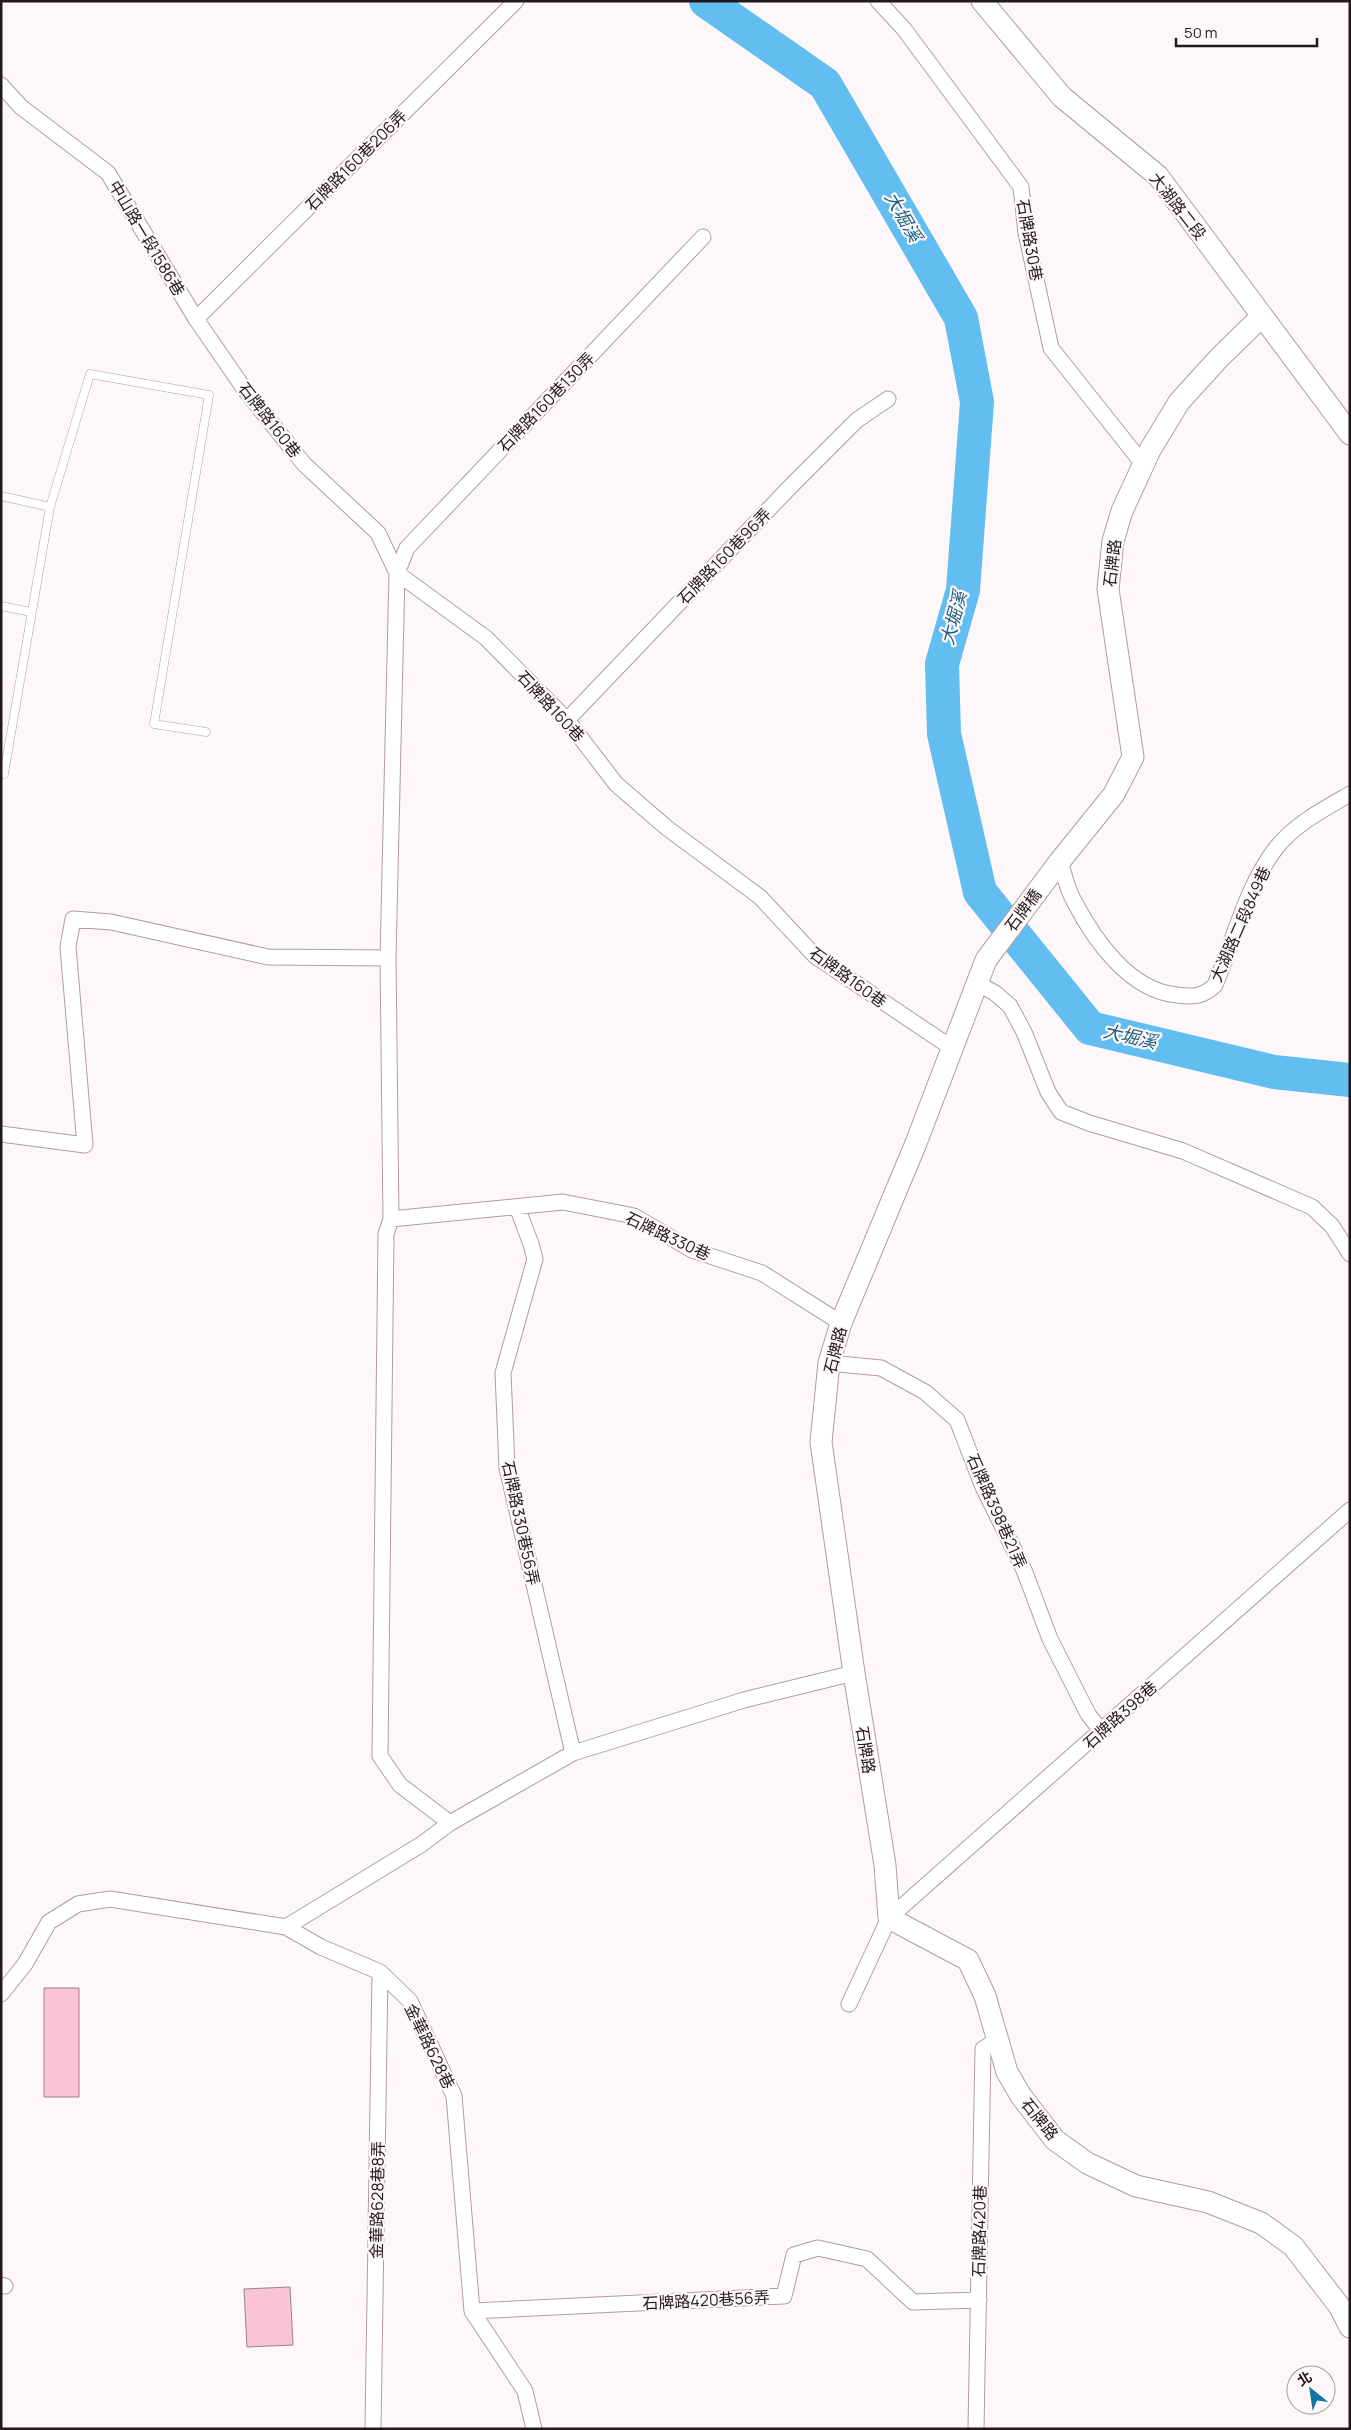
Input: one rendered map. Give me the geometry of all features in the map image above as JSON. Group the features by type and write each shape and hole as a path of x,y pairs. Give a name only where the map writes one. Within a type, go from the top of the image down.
{"street":[{"name":"石牌路160巷206弄","path":"196,319 516,1"},
{"name":"石牌路30巷","path":"878,1 904,29 1021,187 1026,234 1051,348 1143,464"},
{"name":"大湖路二段","path":"982,1 1062,97 1158,176 1350,434"},
{"name":"中山路一段1586巷","path":"1,85 21,106 108,173 196,319"},
{"name":"石牌路160巷130弄","path":"397,573 407,548 703,237"},
{"name":"石牌路","path":"1060,861 1114,794 1133,757 1108,589 1113,542 1122,511 1143,464 1179,402 1219,358 1262,317"},
{"name":"石牌路160巷","path":"196,319 245,390 304,464 378,533 397,573 486,638 567,720 616,784 667,828 760,897 815,956 952,1048"},
{"name":"石牌路160巷96弄","path":"567,720 857,420 888,399"},
{"path":"397,573 388,958 390,1219 386,1234 380,1756 400,1785 450,1823"},
{"name":"大湖路二段849巷","path":"1060,861 1073,899 1092,931 1131,977 1150,989 1171,994 1193,996 1206,994 1215,985 1263,868 1277,847 1310,818 1350,794"},
{"name":"石牌橋","path":"986,960 1060,861"},
{"path":"1,1134 84,1145 68,947 73,919 111,922 268,957 388,958"},
{"name":"石牌路","path":"986,960 916,1143 841,1323 828,1363 821,1442 854,1673 885,1865 889,1918 968,1960 985,1996 996,2041 1007,2072 1021,2096 1055,2140 1087,2163 1136,2186 1208,2202 1261,2223 1292,2246 1345,2302 1350,2326"},
{"path":"977,983 994,993 1010,1006 1024,1032 1048,1092 1061,1112 1088,1123 1183,1151 1312,1207 1332,1226 1350,1254"},
{"name":"石牌路330巷","path":"390,1219 563,1202 634,1216 692,1250 762,1273 841,1323"},
{"name":"石牌路330巷56弄","path":"517,1207 535,1259 503,1373 507,1468 573,1753"},
{"name":"石牌路398巷21弄","path":"828,1363 881,1368 925,1392 958,1420 984,1487 1024,1570 1050,1639 1088,1714 1102,1732"},
{"name":"石牌路398巷","path":"889,1918 1102,1732 1350,1510"},
{"path":"286,1927 422,1844 450,1823 573,1753 744,1700 854,1673"},
{"name":"金華路628巷","path":"1,1994 25,1964 49,1922 78,1904 110,1900 286,1927 321,1947 380,1972 410,2000 454,2096 472,2311 525,2391 534,2429"},
{"path":"849,2004 889,1918"},
{"name":"金華路628巷8弄","path":"373,2429 380,1972"},
{"name":"石牌路420巷","path":"976,2429 983,2049 996,2041"},
{"name":"石牌路420巷56弄","path":"472,2311 784,2296 794,2255 818,2248 867,2259 913,2302 979,2300"}],"lane":[{"path":"4,774 50,507 90,374 209,394 154,724 206,732"},
{"path":"1,496 50,507"},
{"path":"1,606 31,612"}],"building":[{"path":"44,1988 79,1988 79,2097 44,2097"},
{"path":"290,2287 293,2345 247,2347 244,2289"}],"waterway":[{"name":"大堀溪","path":"706,1 825,84 961,318 977,402 963,590 942,664 944,734 980,892 1090,1028 1274,1072 1350,1080"}]}
